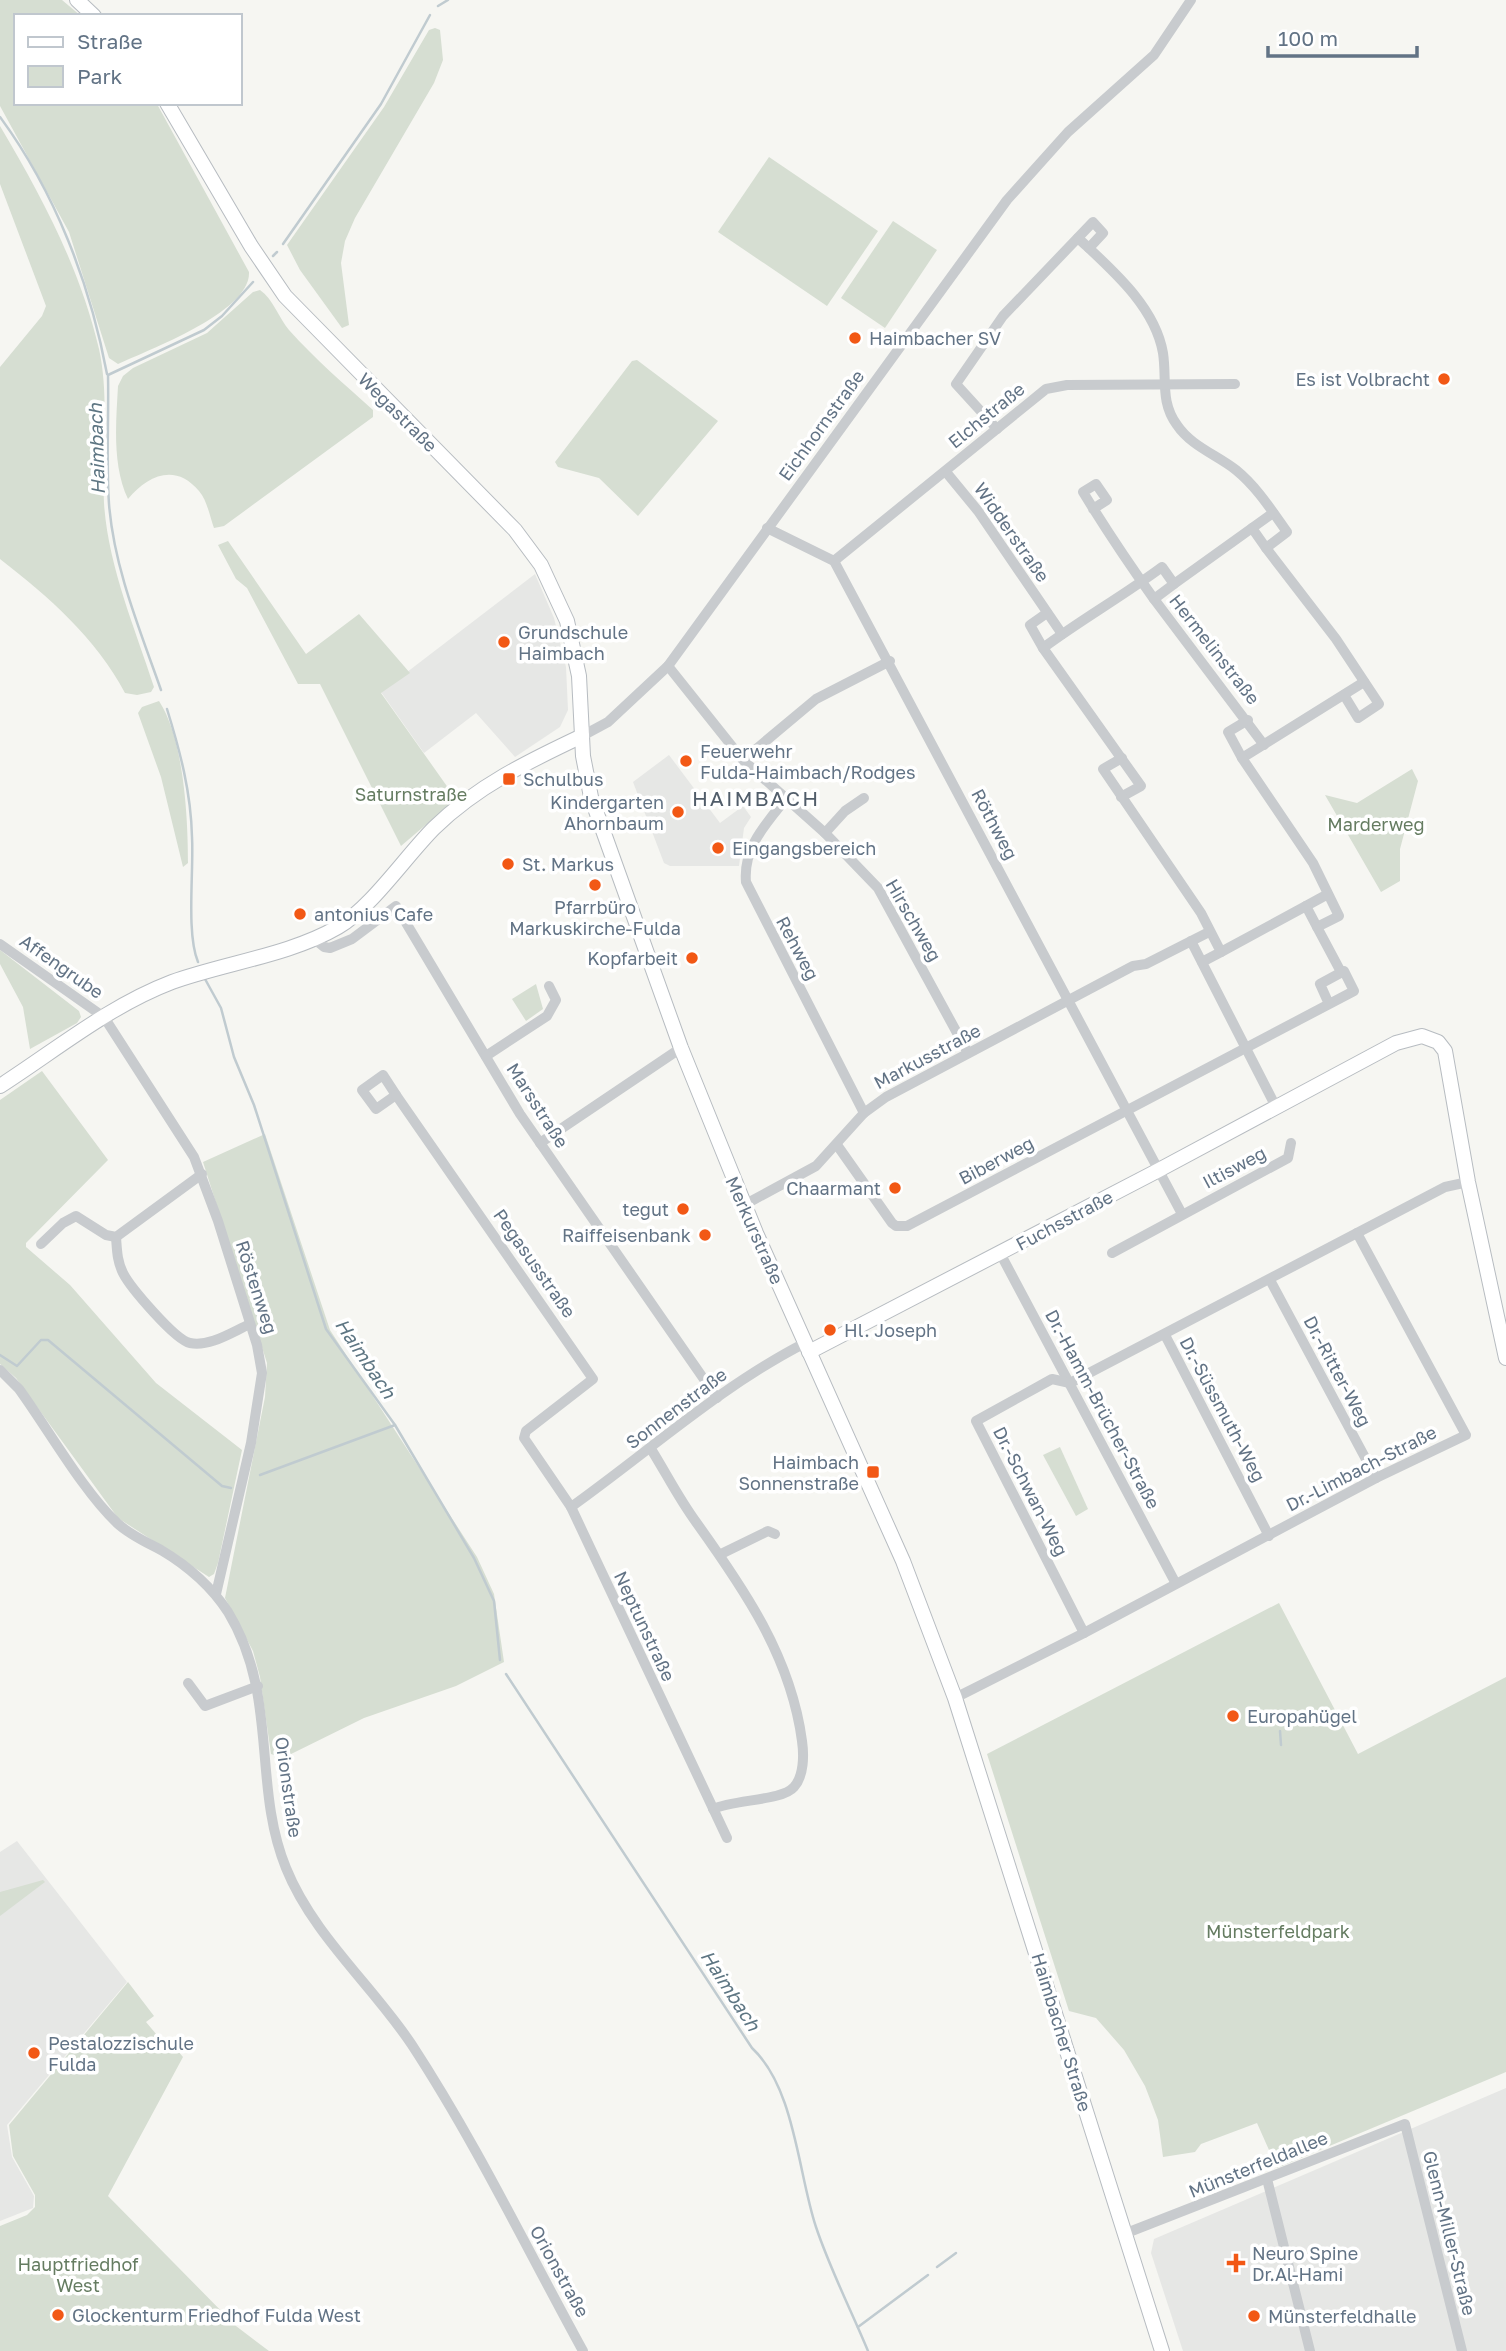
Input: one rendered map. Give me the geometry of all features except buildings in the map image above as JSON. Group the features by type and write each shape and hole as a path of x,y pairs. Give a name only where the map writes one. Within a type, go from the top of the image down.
{"main road":[{"path":"76,0 92,14"},
{"name":"Wegastraße","path":"168,105 251,247 285,296 378,393 498,511 541,565 561,604 573,640 579,676 582,736"},
{"path":"0,1086 104,1017 170,983 313,939 351,918 436,826 483,788 525,763 582,736"},
{"name":"Merkurstraße","path":"582,736 587,779 596,813 681,1048 744,1205 903,1561 960,1713"},
{"name":"Fuchsstraße","path":"807,1348 1000,1253 1414,1036 1431,1038 1445,1051 1468,1182"},
{"path":"1468,1182 1506,1358"},
{"name":"Haimbacher Straße","path":"960,1713 1163,2351"}],"street":[{"name":"Eichhornstraße","path":"582,736 608,722 668,666 1007,200 1068,132 1154,55 1191,0"},
{"path":"998,429 956,384 1003,316 1093,222 1103,233 1089,248"},
{"path":"1078,238 1134,294 1153,325 1163,353 1163,385 1170,414 1184,434 1245,478 1287,532 1266,548"},
{"name":"Elchstraße","path":"834,561 1046,389 1055,386 1235,384"},
{"name":"Widderstraße","path":"946,471 978,511 1062,634"},
{"name":"Hermelinstraße","path":"1093,509 1154,599 1248,720 1264,745"},
{"path":"1154,599 1273,513"},
{"path":"767,528 834,561"},
{"path":"1252,528 1336,639 1379,704 1358,718 1343,695"},
{"name":"Röthweg","path":"834,561 890,661 1157,1171"},
{"path":"1043,648 1162,568 1174,584"},
{"path":"1047,613 1030,625 1043,648 1141,786 1121,797"},
{"path":"743,760 817,699 890,661"},
{"name":"Hirschweg","path":"668,666 743,760 825,833 878,888 968,1053"},
{"path":"1242,758 1364,682"},
{"name":"Hermelinstraße","path":"1248,720 1228,732 1242,758 1313,863 1339,916 1317,927"},
{"path":"1122,758 1103,769 1201,913 1221,952"},
{"path":"825,833 845,811 864,798"},
{"name":"Rehweg","path":"785,800 751,847 746,863 746,882 864,1113"},
{"path":"1202,962 1328,894"},
{"name":"Marsstraße","path":"313,939 324,947 341,944 396,906 520,1114 717,1398"},
{"path":"1245,1050 1354,991 1306,906"},
{"path":"1209,932 1191,941 1276,1107"},
{"name":"Markusstraße","path":"744,1205 807,1173 837,1145 864,1113 968,1053 1133,966 1146,964 1191,941"},
{"name":"Affengrube","path":"0,944 104,1017"},
{"path":"1329,1004 1320,984 1341,972"},
{"path":"486,1056 547,1016 555,1000 549,986"},
{"name":"Röstenweg","path":"104,1017 176,1127 202,1174 261,1360 261,1388 231,1537 216,1594"},
{"path":"540,1143 681,1048"},
{"name":"Biberweg","path":"837,1145 892,1223 902,1227 1245,1050"},
{"name":"Pegasusstraße","path":"396,1095 593,1379 524,1434"},
{"name":"Iltisweg","path":"1112,1253 1288,1158 1291,1143"},
{"path":"1157,1171 1182,1214"},
{"path":"41,1244 63,1223 76,1216 106,1235 116,1237 202,1174"},
{"path":"1070,1383 1445,1186 1468,1182"},
{"name":"Dr.-Limbach-Straße","path":"955,1698 1084,1633 1175,1582 1269,1536 1376,1478 1466,1435 1357,1233"},
{"path":"116,1237 117,1258 124,1276 173,1333 188,1343 208,1343 250,1324"},
{"name":"Dr.-Hamm-Brücher-Straße","path":"1000,1253 1175,1582"},
{"name":"Dr.-Ritter-Weg","path":"1270,1280 1376,1478"},
{"name":"Dr.-Süssmuth-Weg","path":"1165,1335 1269,1536"},
{"name":"Sonnenstraße","path":"571,1507 774,1359 807,1348"},
{"name":"Orionstraße","path":"0,1370 19,1389 114,1520 129,1533 179,1561 216,1594 237,1628 258,1686 274,1823 285,1866 328,1939 401,2029 438,2085 583,2351"},
{"name":"Dr.-Schwan-Weg","path":"1070,1383 1052,1379 976,1421 1084,1633"},
{"name":"Neptunstraße","path":"524,1434 527,1444 571,1507 727,1838"},
{"path":"651,1449 695,1520 747,1592 772,1640 791,1689 803,1751 802,1771 792,1790 784,1795 741,1800 713,1809"},
{"path":"721,1554 768,1531 775,1534"},
{"path":"188,1683 205,1706 258,1686"},
{"name":"Münsterfeldallee","path":"1124,2234 1405,2124"},
{"name":"Glenn-Miller-Straße","path":"1405,2124 1462,2351"},
{"path":"1267,2179 1310,2351"}],"shaded area":[{"name":"Grundschule Haimbach","path":"535,574 554,618 566,667 568,710 560,727 515,757 476,713 424,753 381,692"},
{"name":"Kindergarten Ahornbaum","path":"669,755 720,823 743,806 751,817 744,828 739,866 670,866 664,863 633,782"},
{"name":"Pestalozzischule Fulda","path":"17,1841 127,1982 7,2125 12,2157 34,2196 33,2208 0,2221 0,1852"},
{"path":"1506,2088 1506,2351 1183,2351 1151,2253 1154,2239"}],"green space":[{"path":"0,0 62,0 79,14 14,14 14,105 158,105 249,272 245,287 234,301 196,328 118,364 109,358 69,232 0,106"},
{"path":"429,30 440,30 443,60 434,83 355,218 345,241 341,263 349,325 342,328 300,270 287,245 384,107"},
{"path":"0,126 31,179 58,234 91,319 99,349 104,387 103,484 107,527 123,596 154,687 151,692 137,695 125,693 86,636 36,588 0,559 0,367 42,316 46,306 0,184"},
{"path":"769,157 878,231 827,306 718,232"},
{"path":"893,221 937,250 885,328 841,298"},
{"path":"260,290 269,298 289,330 373,410 373,417 224,526 214,528 202,495 190,482 180,477 171,475 152,479 128,499 119,472 116,444 118,386 123,376 133,368 207,333 253,292"},
{"path":"637,360 718,421 638,516 599,478 558,467 555,462 632,361"},
{"name":"Saturnstraße","path":"228,541 306,654 359,614 410,673 381,693 456,799 401,846 320,684 298,684 247,588 236,579 218,545"},
{"path":"159,701 174,736 183,779 188,863 183,867 161,777 138,713 142,707"},
{"name":"Marderweg","path":"1412,769 1418,781 1400,849 1400,881 1381,892 1325,795 1357,803"},
{"path":"0,950 79,1011 81,1017 77,1023 30,1049 23,1007 0,964"},
{"path":"536,984 543,1009 526,1021 512,999"},
{"path":"42,1071 108,1160 26,1243 26,1247 70,1285 156,1383 242,1450 218,1563 214,1574 209,1577 118,1518 16,1378 0,1364 0,1100"},
{"path":"265,1134 330,1330 477,1557 494,1594 504,1662 456,1686 364,1718 283,1758 271,1754 260,1677 253,1651 225,1598 265,1397 267,1363 203,1162"},
{"path":"1060,1447 1088,1509 1076,1516 1043,1455"},
{"name":"Münsterfeldpark","path":"1279,1603 1358,1754 1506,1677 1506,2072 1277,2168 1257,2123 1201,2144 1195,2152 1163,2157 1158,2120 1145,2086 1124,2050 1096,2018 1069,2011 987,1754"},
{"path":"43,1880 45,1882 0,1916 0,1892"},
{"name":"Hauptfriedhof West","path":"128,1982 154,2016 146,2022 162,2041 166,2037 183,2057 108,2196 236,2326 269,2351 0,2351 0,2226 27,2215 35,2207 35,2195 13,2156 9,2125"}],"waterway":[{"name":"Haimbach","path":"438,6 448,0"},
{"name":"Haimbach","path":"283,244 381,104 430,15"},
{"path":"0,117 38,176 68,240 91,306 107,374"},
{"name":"Haimbach","path":"273,256 277,252"},
{"name":"Haimbach","path":"161,690 116,552 109,504 108,375 204,330 222,316 253,282"},
{"name":"Haimbach","path":"167,709 190,804 191,918 198,962"},
{"name":"Haimbach","path":"205,979 221,1008 234,1057 254,1105 326,1329 395,1425 474,1558 494,1601 500,1660"},
{"path":"0,1355 17,1366 41,1340 48,1340 222,1486 231,1488"},
{"path":"260,1475 395,1425"},
{"name":"Haimbach","path":"506,1674 778,2085 793,2132 816,2227 868,2351"},
{"path":"1280,1731 1281,1745"},
{"path":"937,2267 956,2253"},
{"path":"858,2327 928,2275"}],"place":[{"name":"Haimbacher SV","path":"855,338"},
{"name":"Es ist Volbracht","path":"1444,379"},
{"name":"Grundschule Haimbach","path":"504,642"},
{"name":"Feuerwehr Fulda-Haimbach/Rodges","path":"686,761"},
{"name":"Schulbus","path":"509,779"},
{"name":"Kindergarten Ahornbaum","path":"678,812"},
{"name":"Eingangsbereich","path":"718,848"},
{"name":"St. Markus","path":"508,864"},
{"name":"Pfarrbüro Markuskirche-Fulda","path":"595,885"},
{"name":"antonius Cafe","path":"300,914"},
{"name":"Kopfarbeit","path":"692,958"},
{"name":"Chaarmant","path":"895,1188"},
{"name":"tegut","path":"683,1209"},
{"name":"Raiffeisenbank","path":"705,1235"},
{"name":"Hl. Joseph","path":"830,1330"},
{"name":"Haimbach Sonnenstraße","path":"873,1472"},
{"name":"Europahügel","path":"1233,1716"},
{"name":"Pestalozzischule Fulda","path":"34,2053"},
{"name":"Neuro Spine Dr.Al-Hami","path":"1236,2263"},
{"name":"Glockenturm Friedhof Fulda West","path":"58,2315"},
{"name":"Münsterfeldhalle","path":"1254,2316"}],"district":[{"name":"HAIMBACH","path":"756,798"}]}
